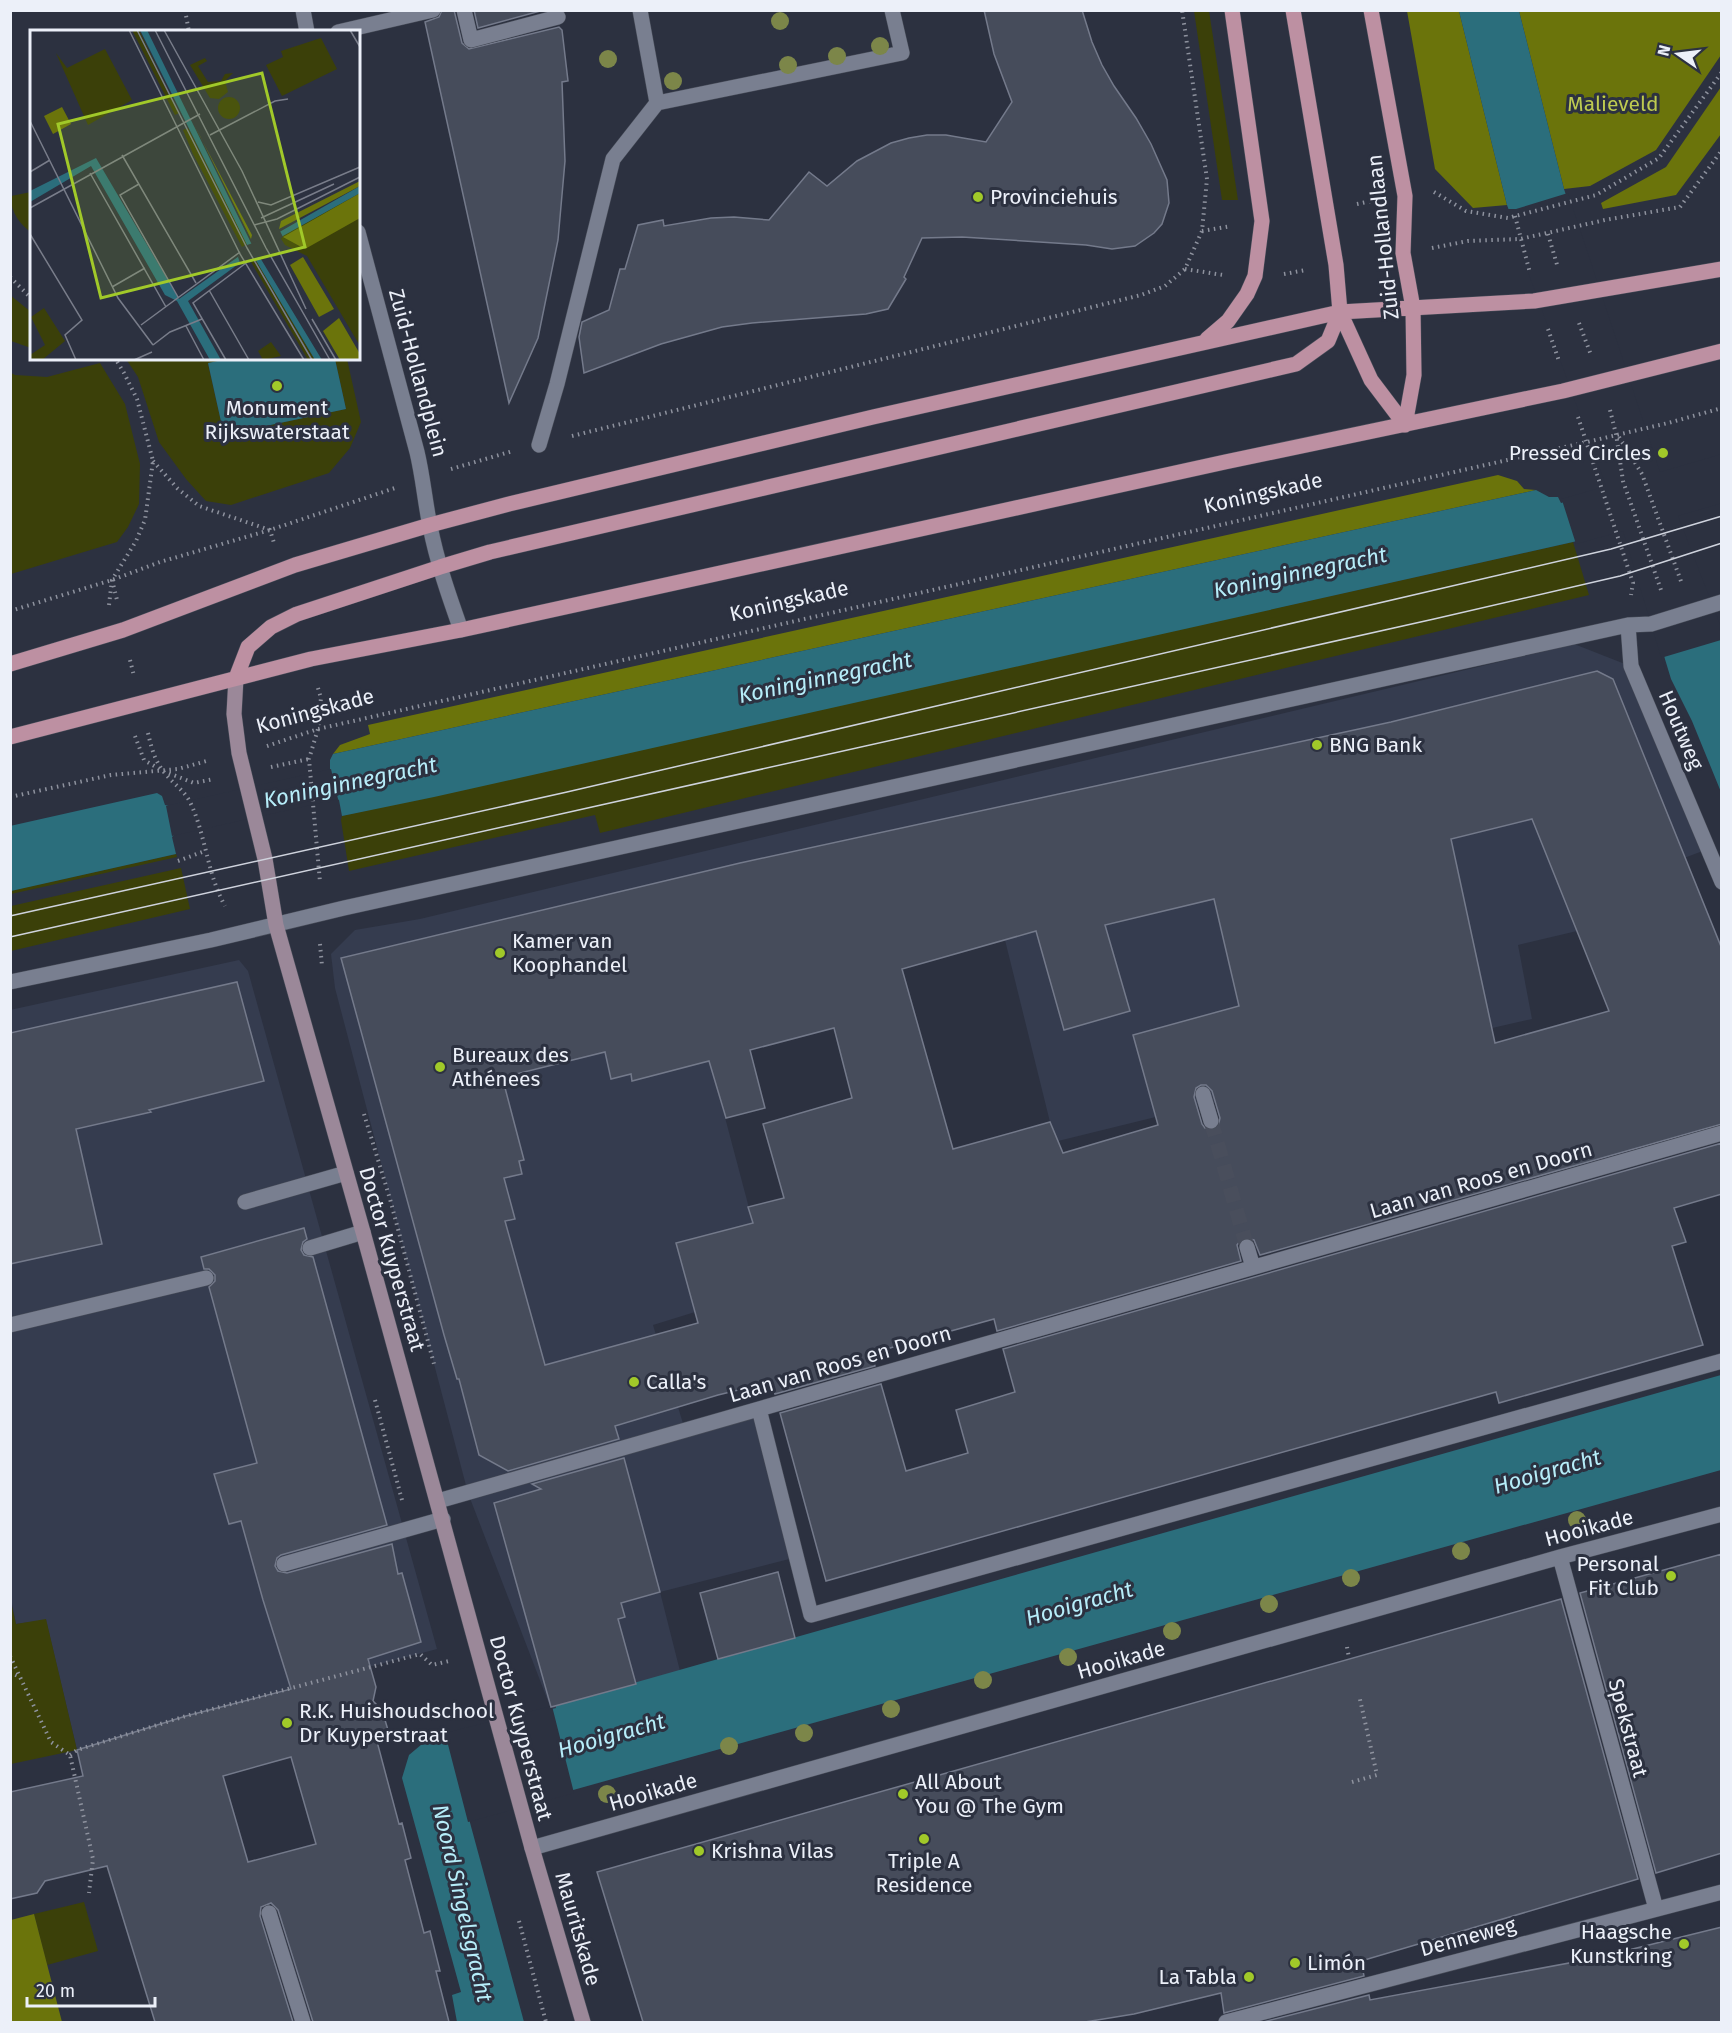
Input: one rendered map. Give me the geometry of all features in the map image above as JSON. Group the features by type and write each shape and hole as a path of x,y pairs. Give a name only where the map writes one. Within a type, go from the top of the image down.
{"main road":[{"path":"1204,342 1228,321 1247,294 1255,276 1262,221 1232,10"},
{"path":"1293,10 1336,265 1340,312 1371,380 1405,425"},
{"name":"Zuid-Hollandlaan","path":"1371,10 1405,196 1403,253 1413,308 1414,375 1405,425"},
{"path":"10,664 123,630 295,565 430,525 612,479 1204,342 1340,312 1534,301 1722,269"},
{"path":"236,678 248,647 271,627 297,614 490,552 1296,364 1328,341 1340,312"},
{"name":"Koningskade","path":"10,737 311,659 461,630 1225,462 1563,391 1722,351"}],"street":[{"path":"303,10 307,30"},
{"path":"347,30 433,10"},
{"path":"464,10 471,40 558,17"},
{"path":"640,10 657,103"},
{"path":"539,445 557,384 613,159 657,103 902,53 892,10"},
{"name":"Zuid-Hollandplein","path":"360,240 423,478 430,525"},
{"path":"430,525 440,567 461,630"},
{"path":"10,982 1628,625 1651,624 1718,604"},
{"name":"Houtweg","path":"1628,625 1631,666 1722,882"},
{"name":"Doctor Kuyperstraat","path":"236,678 234,714 239,753 256,818 276,925 438,1501 532,1848"},
{"path":"1203,1094 1211,1121"},
{"name":"Laan van Roos en Doorn","path":"438,1501 1722,1133"},
{"path":"245,1202 346,1173"},
{"path":"310,1248 363,1232"},
{"path":"1247,1247 1253,1268"},
{"path":"10,1325 206,1278"},
{"path":"759,1409 812,1615 1722,1361"},
{"name":"Hooikade","path":"532,1848 1560,1557 1722,1514"},
{"path":"284,1564 443,1520"},
{"name":"Spekstraat","path":"1560,1557 1656,1909"},
{"name":"Mauritskade","path":"532,1848 583,2022"},
{"name":"Denneweg","path":"1226,2022 1722,1892"},
{"path":"269,1913 303,2022"}],"path":[{"path":"185,10 189,30"},
{"path":"10,611 112,580 160,562 270,530 478,460 1141,295 1165,286 1185,269 1202,231 1207,179 1182,10"},
{"path":"1508,218 1596,195 1659,158 1722,72"},
{"path":"1514,240 1605,220 1680,207 1722,150"},
{"path":"1548,234 1568,296 1601,382 1617,434 1623,481 1669,619"},
{"path":"10,277 30,297"},
{"path":"112,580 136,541 145,520 153,461 137,399 116,360"},
{"name":"Koningskade","path":"10,797 111,775 178,769 289,740 318,729 1578,444 1722,408"},
{"path":"1617,434 1642,474 1692,612"},
{"path":"153,461 177,488 200,506 270,530"},
{"path":"314,805 309,759 318,729"},
{"path":"163,771 189,800 200,830 216,891 239,933"},
{"path":"178,861 205,851"},
{"path":"70,1755 77,1750 186,1716 420,1654 432,1665 449,1661"},
{"path":"10,1656 51,1742 70,1755 93,1859 89,1893"},
{"path":"10,1672 19,1676"},
{"path":"1352,1782 1377,1775 1359,1695"},
{"path":"517,1912 546,2022"}],"shaded area":[{"path":"1574,644 1630,666 1708,849 1684,858 1577,931 1518,945 1532,1019 1418,1045 1237,1097 1058,1141 1050,1122 1005,940 902,969 912,1007 710,1061 753,1223 676,1243 695,1312 653,1325 685,1430 759,1410 797,1557 660,1592 680,1671 556,1705 557,1708 551,1709 468,1493 335,988 331,954 355,930 420,919"},
{"path":"239,960 248,971 437,1649 186,1716 77,1750 46,1620 16,1624 11,1598 10,1010"}],"green space":[{"path":"1194,11 1209,11 1238,200 1222,200"},
{"path":"1407,11 1459,11 1507,205 1473,208 1435,169"},
{"name":"Malieveld","path":"1519,11 1721,11 1721,55 1656,150 1590,186 1564,189"},
{"path":"1721,87 1721,134 1676,195 1603,209 1601,203 1666,167"},
{"path":"30,192 30,231 16,217 11,196"},
{"path":"10,295 30,311 30,348 11,341"},
{"path":"127,360 223,360 208,364 224,435 346,409 335,360 347,360 361,422 350,448 329,473 231,505 206,501 186,479 159,442 138,377"},
{"path":"100,363 125,404 140,464 139,504 128,527 117,542 11,574 11,373 47,377"},
{"path":"1498,475 1517,481 1524,489 1536,490 333,754 340,745 370,734 368,725"},
{"path":"1573,542 1589,595 600,833 595,815 349,871 342,816"},
{"path":"176,854 177,857 11,894 10,891"},
{"path":"181,868 190,909 11,951 11,906"},
{"path":"10,1598 16,1624 46,1619 77,1750 11,1764"},
{"path":"84,1902 98,1951 47,1965 34,1914"},
{"path":"34,1914 62,2022 11,2022 11,1920"}],"water":[{"name":"Koninginnegracht","path":"1459,11 1519,11 1564,189 1658,475 1721,636 1721,792 1692,721 1671,679 1625,527 1573,542 434,797 342,816 339,800 336,798 175,834 172,837 176,854 11,891 10,826 157,793 162,796 165,805 169,806 330,770 330,760 333,754 1536,490 1549,497 1558,497 1561,503 1610,488 1507,205"},
{"name":"Monument Rijkswaterstaat","path":"222,360 335,360 346,409 224,435 208,363"},
{"path":"1721,1375 1721,1470 469,1819 524,2022 457,2022 452,1995 461,1992 402,1778 409,1755 428,1739 556,1708 556,1705"}],"pier":[{"path":"1568,193 1660,472 1722,454 1722,503 1678,516 1719,622 1721,640 1664,657 1665,670 1623,531 1576,544 1561,497 1562,499 1606,486 1505,209 1516,209"},
{"path":"331,769 338,799 172,836 166,806"},
{"path":"552,1706 574,1793 468,1822 445,1733"}],"building":[{"path":"442,10 454,10 462,43 469,49 559,27 562,30 568,81 562,82 565,161 558,240 538,338 509,403 425,22 439,17"},
{"path":"474,10 544,10 478,28"},
{"name":"Provinciehuis","path":"984,10 1082,10 1102,65 1151,144 1167,180 1169,203 1162,224 1154,233 1135,246 1112,249 1086,245 962,237 922,238 904,277 906,279 888,309 866,314 722,327 661,344 584,373 579,337 582,322 609,310 620,269 625,269 638,225 663,220 664,226 711,218 734,217 769,220 809,172 827,186 857,161 891,143 909,138 946,135 986,142 1012,102 994,54"},
{"path":"1597,671 1613,679 1722,949 1722,1124 1260,1255 1254,1240 1245,1238 1237,1245 1241,1261 997,1331 994,1319 872,1353 875,1366 775,1394 771,1382 718,1395 615,1426 619,1439 508,1471 479,1455 341,958 740,863 1391,722","holes":["1532,819 1609,1011 1495,1043 1451,839","1214,899 1239,1006 1133,1035 1158,1125 1063,1153 1050,1122 953,1149 902,969 1036,931 1064,1030 1130,1011 1105,925","834,1028 852,1098 763,1124 784,1198 748,1207 753,1223 676,1243 698,1323 545,1365 505,1221 515,1219 504,1178 522,1174 519,1161 524,1160 504,1084 514,1081 512,1075 605,1052 611,1079 631,1074 632,1081 709,1061 726,1118 765,1108 750,1050","1206,1085 1212,1091 1220,1118 1218,1127 1213,1130 1205,1128 1202,1124 1194,1097 1196,1088"]},
{"path":"237,982 264,1081 149,1110 151,1112 76,1129 102,1244 10,1264 10,1033"},
{"path":"1722,1143 1722,1194 1674,1208 1686,1242 1672,1246 1703,1345 1499,1403 1496,1392 826,1581 780,1413 881,1384 906,1471 968,1453 956,1410 1015,1392 1003,1349"},
{"path":"304,1228 307,1239 303,1242 301,1250 304,1255 313,1257 387,1525 281,1555 277,1558 275,1566 278,1571 287,1573 392,1544 398,1574 402,1573 421,1642 368,1659 376,1687 373,1701 382,1710 388,1730 375,1734 399,1824 402,1823 411,1858 405,1860 424,1933 430,1931 440,1971 436,1971 449,2022 313,2022 278,1910 271,1903 261,1907 260,1916 293,2022 155,2022 107,1866 45,1881 37,1893 10,1899 10,1792 83,1776 77,1750 186,1716 291,1689 241,1521 229,1524 214,1474 257,1463 209,1287 215,1281 215,1275 209,1269 204,1269 201,1257","holes":["291,1757 316,1844 248,1862 223,1776"]},
{"path":"624,1458 660,1592 621,1603 625,1617 618,1619 636,1684 551,1707 494,1503 541,1489 532,1484"},
{"path":"1722,1554 1722,1853 1656,1873 1580,1593"},
{"path":"778,1572 795,1638 718,1659 700,1593"},
{"path":"1561,1599 1638,1879 1361,1961 1364,1976 1224,2013 1221,1993 1134,2014 1085,2022 643,2022 597,1872"},
{"path":"1722,1927 1722,2022 1263,2022 1369,1995 1370,2000 1596,1958"}],"tunnel":[{"path":"1211,1121 1247,1247"}],"tram line":[{"path":"10,916 567,792 1611,549 1722,516"},
{"path":"10,937 1434,619 1620,576 1722,543"}],"place":[{"name":"Provinciehuis","path":"978,197"},
{"name":"Monument Rijkswaterstaat","path":"277,386"},
{"name":"Pressed Circles","path":"1663,453"},
{"name":"BNG Bank","path":"1317,745"},
{"name":"Kamer van Koophandel","path":"500,953"},
{"name":"Bureaux des Athénees","path":"440,1067"},
{"name":"Calla's","path":"634,1382"},
{"name":"Personal Fit Club","path":"1671,1576"},
{"name":"R.K. Huishoudschool Dr Kuyperstraat","path":"287,1723"},
{"name":"All About You @ The Gym","path":"903,1794"},
{"name":"Triple A Residence","path":"924,1839"},
{"name":"Krishna Vilas","path":"699,1851"},
{"name":"Haagsche Kunstkring","path":"1684,1944"},
{"name":"Limón","path":"1295,1963"},
{"name":"La Tabla","path":"1249,1977"}],"water label":[{"name":"Hooigracht","path":"1547,1471"},
{"name":"Hooigracht","path":"1079,1603"},
{"name":"Hooigracht","path":"611,1735"},
{"name":"Noord Singelsgracht","path":"463,1903"}]}
